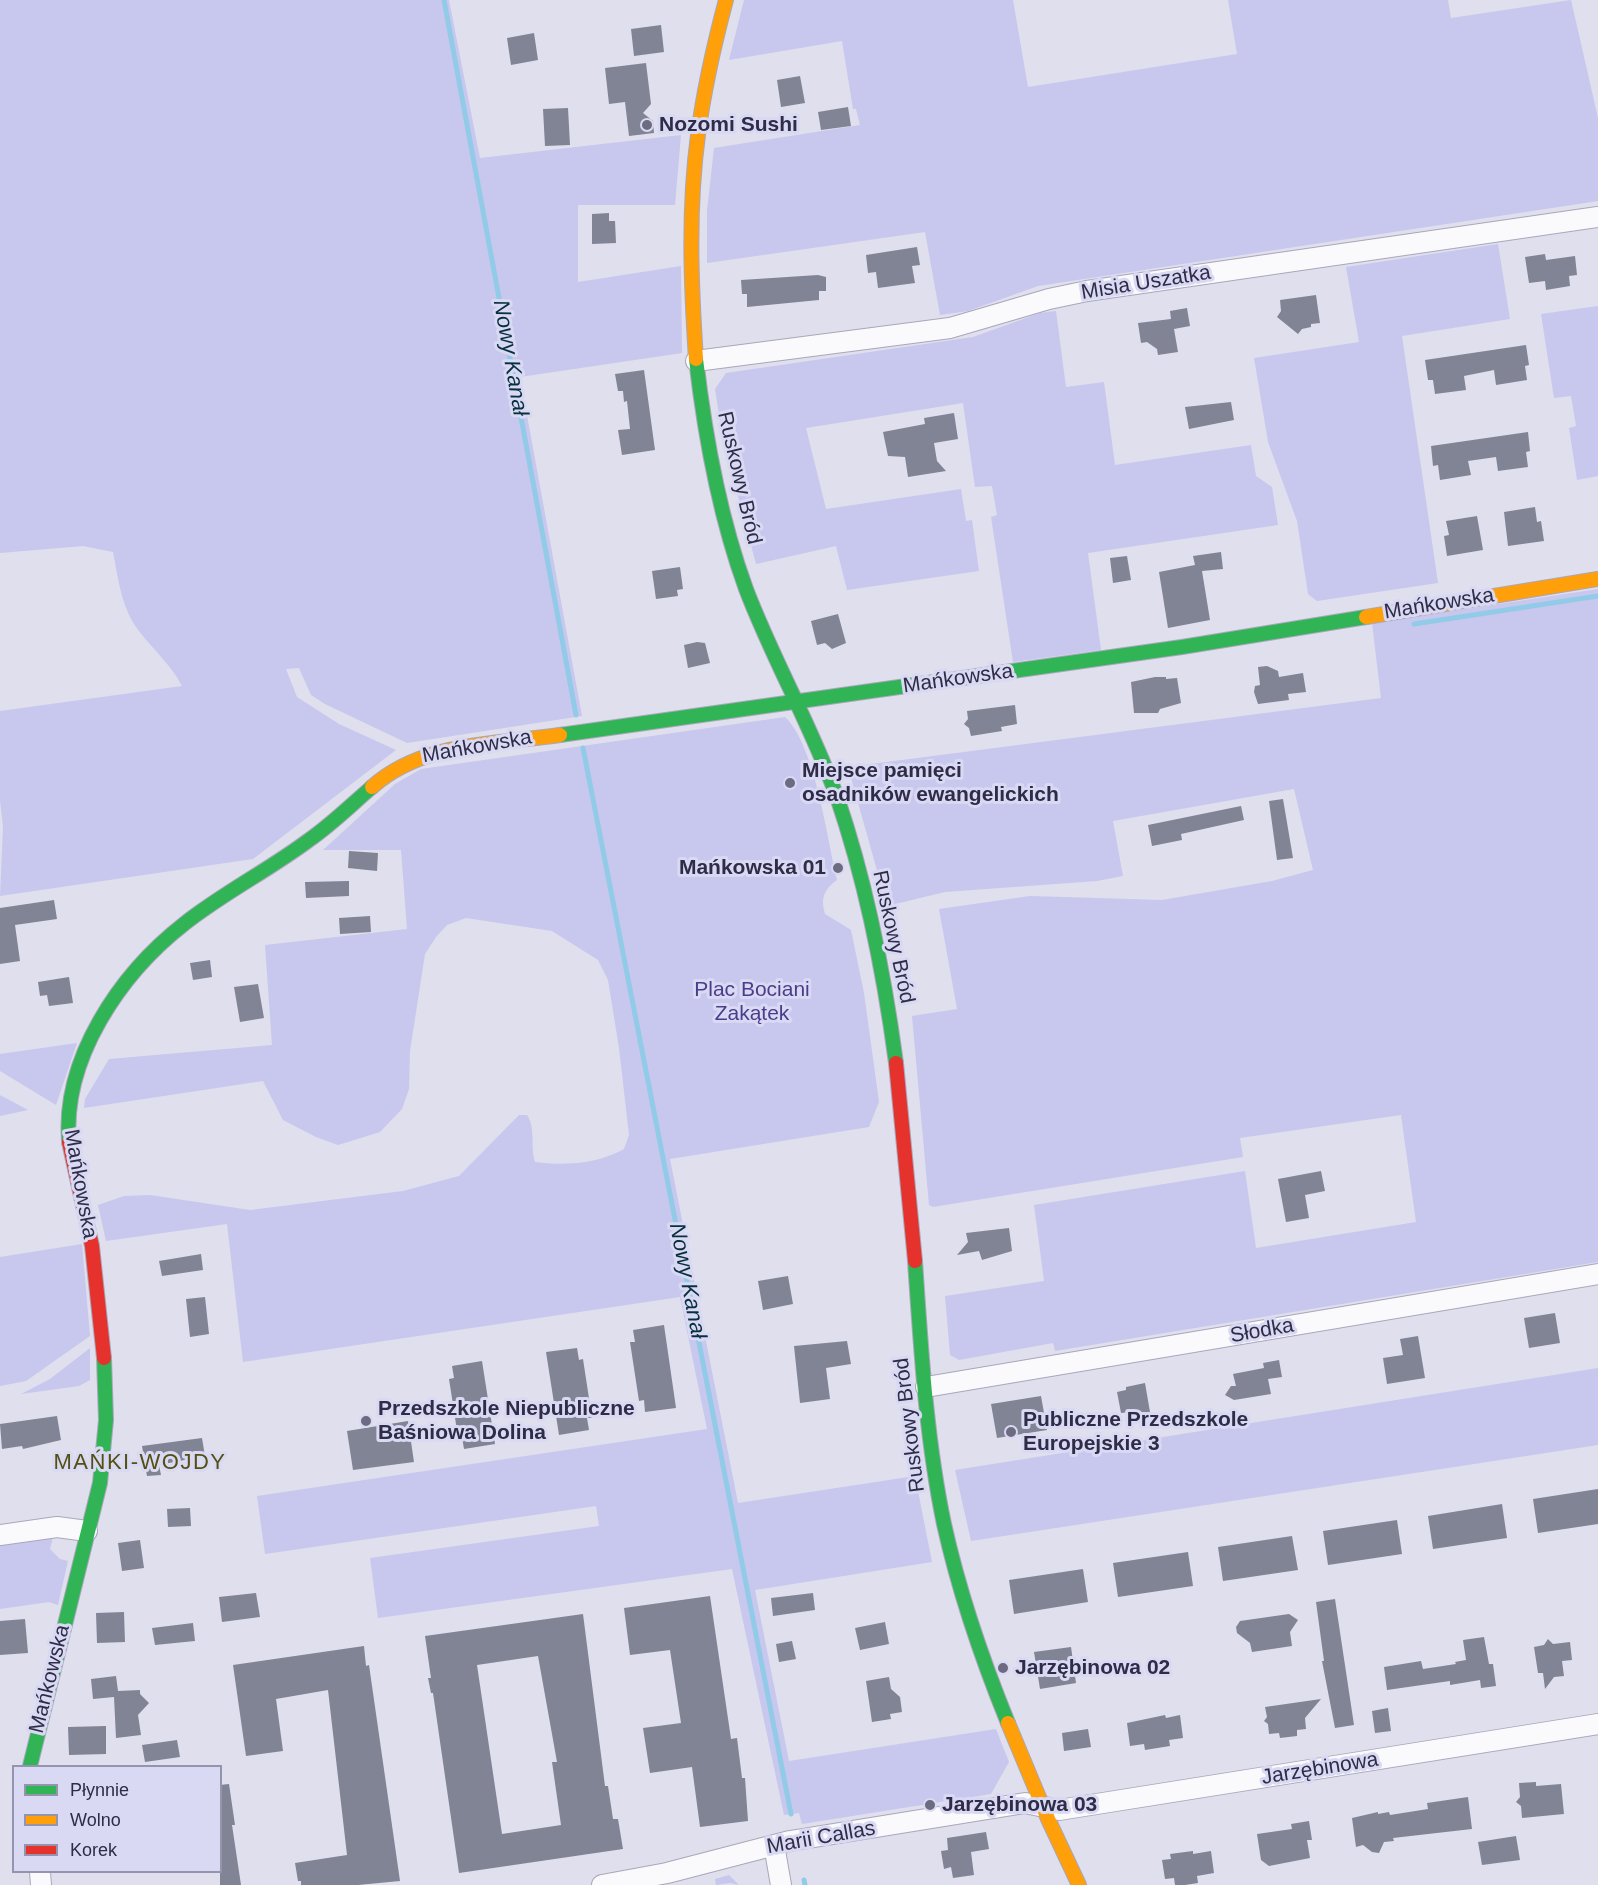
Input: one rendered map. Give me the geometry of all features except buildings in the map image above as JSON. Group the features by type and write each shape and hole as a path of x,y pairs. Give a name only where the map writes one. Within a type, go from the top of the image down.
{"street":[{"name":"Ruskowy Bród","path":"726,0 709,67 695,162 692,291 696,361 708,446 736,562 820,754 842,813 870,918 885,989 899,1091 926,1387 939,1491 952,1559 988,1671 1042,1806 1079,1885"},
{"name":"Misia Uszatka","path":"696,361 950,328 1049,299 1087,291 1598,217"},
{"name":"Mańkowska","path":"30,1765 104,1459 108,1392 92,1250 71,1152 68,1110 76,1076 89,1045 139,969 182,926 299,848 331,824 387,773 412,758 445,750 1217,642 1598,579"},
{"name":"Słodka","path":"926,1387 1598,1274"},
{"path":"0,1535 57,1527 87,1531"},
{"name":"Jarzębinowa","path":"1042,1806 1059,1810 1598,1724"},
{"name":"Marii Callas","path":"602,1885 667,1873 774,1845 1025,1803 1042,1806"},
{"path":"774,1845 781,1885"}],"green space":[{"path":"0,0 449,0 480,158 681,135 675,205 578,205 578,282 681,266 682,353 520,377 582,716 407,743 325,704 311,695 299,668 286,669 297,697 339,724 396,750 253,859 0,896 3,827 0,800 0,711 182,686 131,618 121,591 113,552 83,546 0,553"},
{"path":"744,0 1013,0 1028,87 1237,54 1228,0 1448,0 1451,18 1571,0 1598,118 1598,201 1038,286 968,311 940,315 925,232 707,263 707,211 714,148 860,125 856,109 853,109 842,41 729,60"},
{"path":"1498,244 1510,319 1402,336 1438,583 1317,601 1308,594 1297,521 1268,442 1254,358 1359,342 1346,267"},
{"path":"1598,306 1598,476 1577,480 1569,428 1576,426 1571,396 1554,398 1541,314"},
{"path":"1056,311 1066,387 1104,382 1115,465 1251,445 1256,476 1272,487 1278,525 1088,553 1101,650 1013,662 991,517 997,515 992,486 975,487 963,403 806,428 826,509 961,489 966,521 972,520 979,571 847,590 836,546 756,564 723,440 715,389 726,373 973,337 1040,313"},
{"path":"1598,589 1598,1262 1055,1351 1053,1343 959,1360 950,1355 945,1296 1044,1281 1034,1205 1245,1171 1256,1248 1416,1222 1401,1115 1240,1138 1243,1157 933,1207 929,1205 912,1016 957,1009 939,909 1030,896 1162,900 1272,881 1313,870 1294,789 1113,821 1123,876 1097,881 945,892 887,906 848,767 1381,698 1372,623"},
{"name":"Plac Bociani Zakątek","path":"785,717 804,748 819,793 837,880 824,895 823,904 825,914 851,930 864,993 879,1102 869,1127 670,1159 738,1503 915,1476 932,1562 755,1590 789,1761 996,1729 1009,1762 991,1794 802,1824 799,1813 784,1815 732,1569 378,1618 370,1558 599,1526 596,1506 265,1554 257,1496 707,1429 680,1297 243,1362 227,1224 106,1241 98,1205 124,1196 150,1195 250,1210 403,1191 459,1176 519,1115 527,1115 530,1120 535,1162 581,1163 603,1158 624,1149 629,1135 619,1048 608,980 598,960 552,931 466,918 447,925 425,954 410,1051 409,1089 402,1109 380,1132 338,1145 316,1137 283,1120 263,1081 84,1108 85,1099 109,1059 272,1045 265,945 407,929 401,850 323,850 395,784 421,769"},
{"path":"77,1043 56,1105 0,1071 0,1054"},
{"path":"0,1095 28,1110 0,1116"},
{"path":"82,1244 90,1336 26,1381 0,1386 0,1257"},
{"path":"90,1348 90,1380 79,1386 21,1394 50,1379"},
{"path":"1598,1368 1598,1445 971,1541 955,1470"},
{"path":"53,1537 50,1549 60,1559 68,1561 58,1605 49,1602 0,1609 0,1545"},
{"path":"729,1875 739,1885 730,1883 716,1885 715,1879"}],"waterway":[{"name":"Nowy Kanał","path":"444,0 576,715"},
{"path":"1414,624 1598,596"},
{"name":"Nowy Kanał","path":"583,748 791,1814"},
{"name":"Nowy Kanał","path":"804,1880 805,1885"}],"traffic: fast":[{"path":"696,359 714,475 736,561 768,641 827,770 857,862 880,962 896,1063"},
{"path":"560,735 1182,647 1366,617"},
{"path":"69,1142 69,1111 75,1080 85,1050 100,1021 138,967 184,924 317,834 372,787"},
{"path":"915,1261 928,1426 944,1524 972,1625 1008,1723"},
{"path":"30,1765 100,1483 106,1420 104,1358"}],"traffic: slow":[{"path":"696,359 691,247 695,163 706,84 726,0"},
{"path":"1366,617 1598,579"},
{"path":"372,787 392,772 413,761 437,753 486,744 560,735"},
{"path":"1008,1723 1048,1819 1079,1885"}],"traffic: jam":[{"path":"896,1063 915,1261"},
{"path":"69,1142 92,1246 104,1358"}],"place":[{"name":"Nozomi Sushi","path":"647,125"},
{"name":"Miejsce pamięci osadników ewangelickich","path":"790,783"},
{"name":"Mańkowska 01","path":"838,868"},
{"name":"Przedszkole Niepubliczne Baśniowa Dolina","path":"366,1421"},
{"name":"Publiczne Przedszkole Europejskie 3","path":"1011,1432"},
{"name":"Jarzębinowa 02","path":"1003,1668"},
{"name":"Jarzębinowa 03","path":"930,1805"}],"district":[{"name":"MAŃKI-WOJDY","path":"140,1463"}]}
